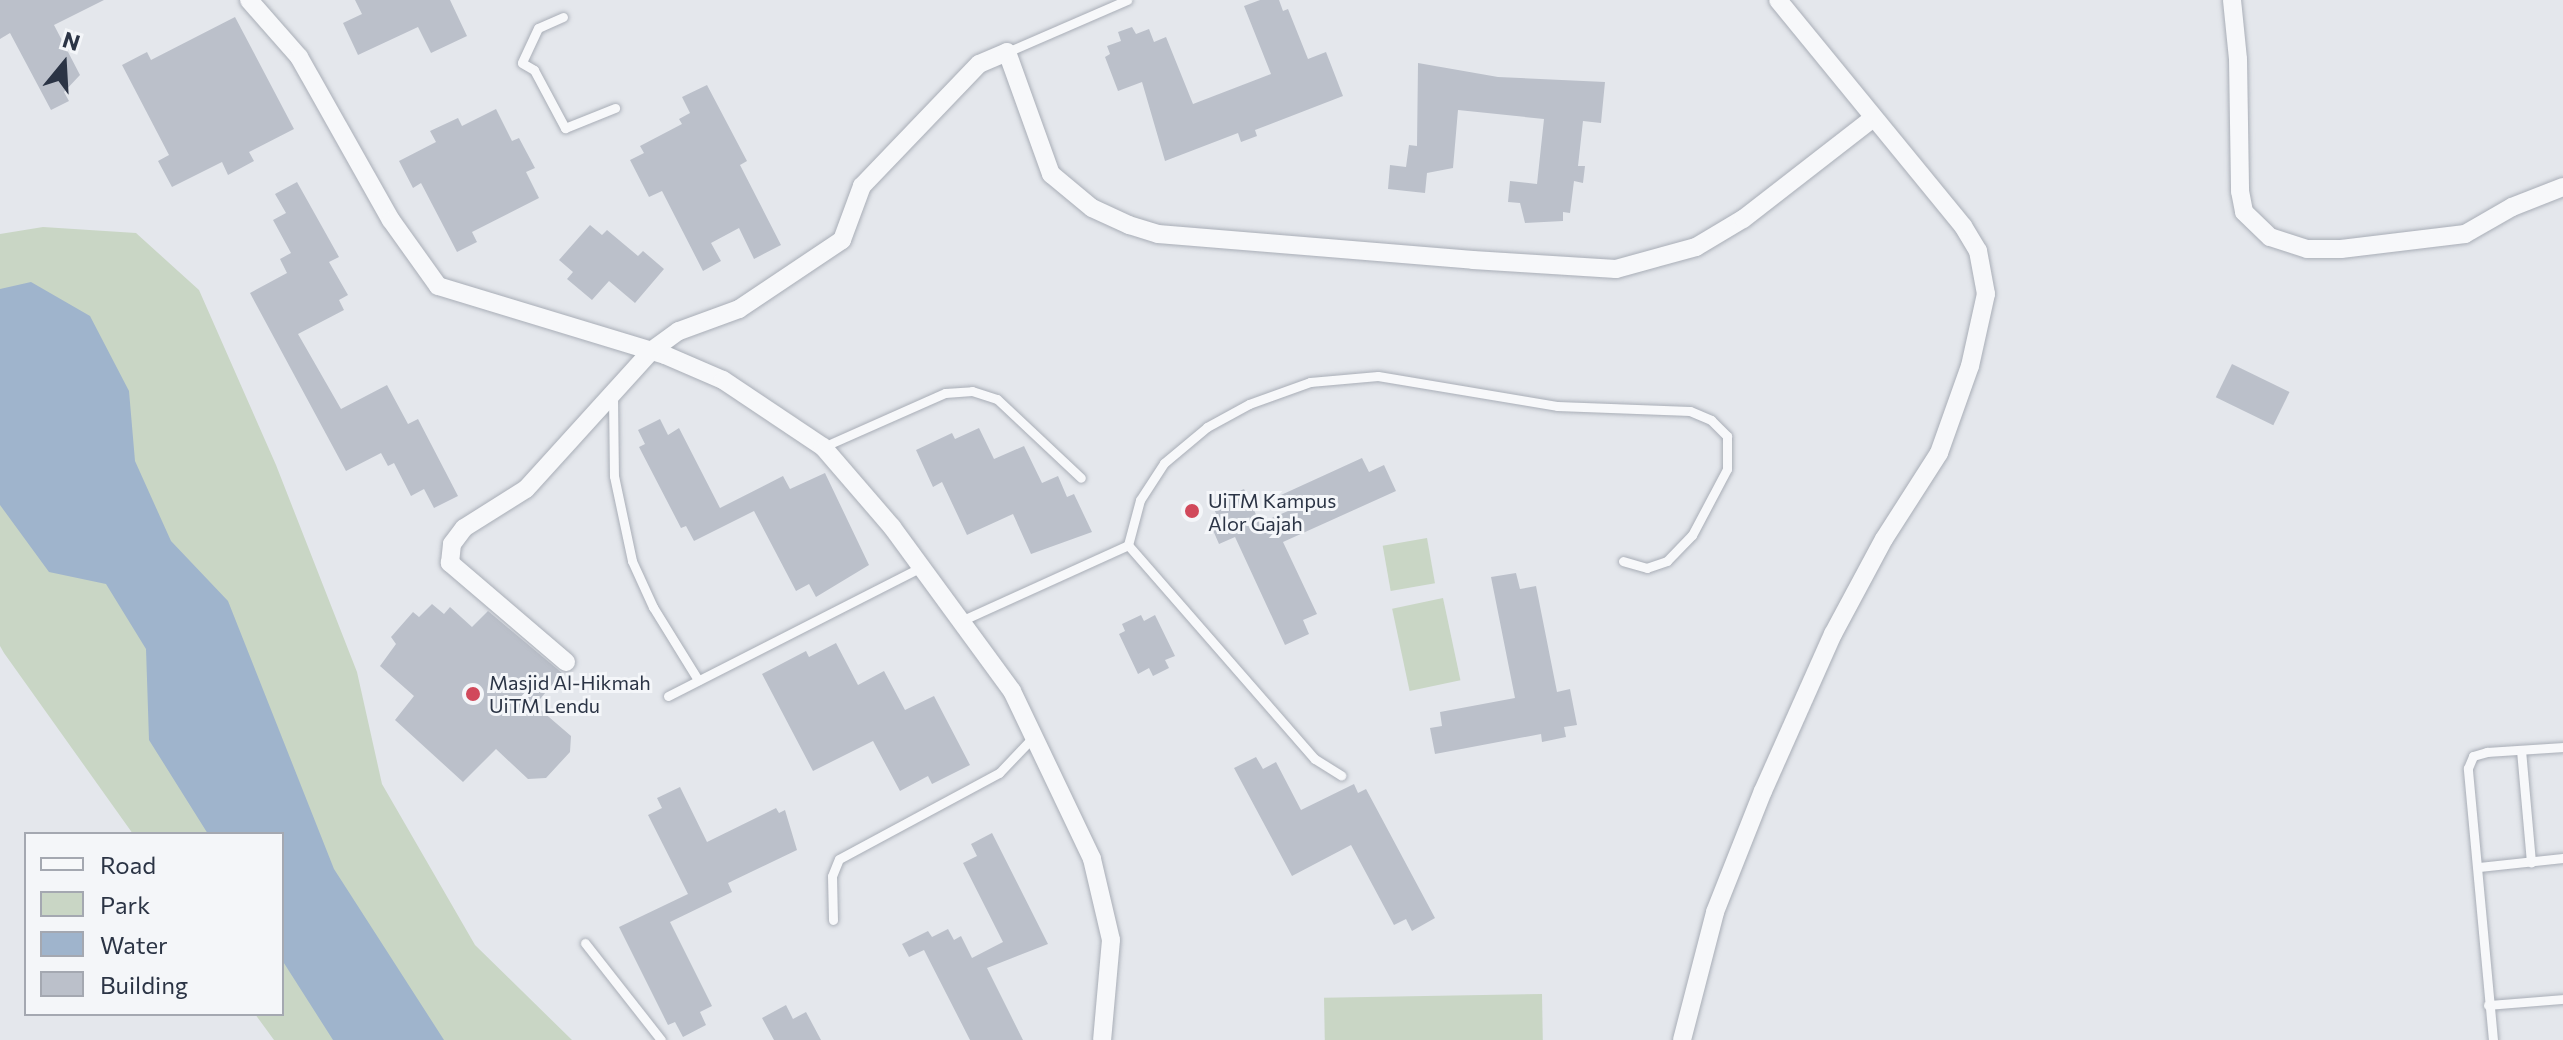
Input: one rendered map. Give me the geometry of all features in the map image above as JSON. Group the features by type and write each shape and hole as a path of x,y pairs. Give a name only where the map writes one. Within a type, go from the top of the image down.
{"street":[{"path":"249,0 299,57 391,220 438,286 651,351 723,380 823,447 923,566 963,620 1035,735 1092,859 1111,940 1102,1040"},
{"path":"1682,1040 1715,912 1763,791 1833,634 1884,539 1939,453 1970,366 1983,306 1978,251 1778,0"},
{"path":"2232,0 2240,191 2244,212 2270,237 2307,249 2341,249 2465,234 2512,207 2563,187"},
{"path":"566,662 450,563 452,544 464,528 526,489 651,351 679,331 739,309 842,240 862,186 979,64 1007,52 1051,174 1092,208 1129,225 1158,234 1458,259 1616,269 1656,261 1696,247 1743,219 1873,118"}],"lane":[{"path":"1007,52 1127,0"},
{"path":"563,17 538,28 522,63 534,70 565,128 615,108"},
{"path":"1128,545 1140,500 1164,463 1207,427 1249,404 1310,382 1378,376 1557,406 1666,408 1711,420 1727,436 1727,469 1692,535 1667,561 1647,568 1623,561"},
{"path":"823,447 945,393 972,391 997,399 1081,478"},
{"path":"613,396 614,476 632,561 653,607 698,680"},
{"path":"963,620 1128,545"},
{"path":"1128,545 1315,759 1341,775"},
{"path":"668,696 923,566"},
{"path":"833,920 832,876 839,859 999,773 1035,735"},
{"path":"2493,1040 2468,768 2473,756 2563,747"},
{"path":"2521,750 2531,863"},
{"path":"2479,867 2563,858"},
{"path":"585,943 661,1040"},
{"path":"2488,1005 2563,999"}],"green space":[{"path":"43,227 136,233 199,290 276,465 357,672 382,784 475,945 572,1040 274,1040 256,1016 284,1016 284,832 132,832 0,646 0,234"},
{"path":"1427,538 1435,583 1391,591 1383,546"},
{"path":"1443,598 1460,680 1410,691 1392,609"},
{"path":"1542,994 1543,1040 1325,1040 1324,998"}],"water":[{"path":"31,282 90,316 129,391 135,461 171,541 228,601 334,869 444,1040 333,1040 284,963 284,832 207,832 149,740 146,649 106,584 49,572 0,505 0,289"}],"building":[{"path":"0,0 104,0 54,25 80,75 64,92 69,101 51,110 10,33 0,39"},
{"path":"355,0 450,0 467,36 431,53 418,27 358,55 343,23 362,14"},
{"path":"1260,0 1279,0 1283,11 1288,9 1308,59 1326,52 1343,96 1255,130 1257,136 1241,142 1238,133 1165,161 1142,82 1118,91 1105,57 1110,54 1107,46 1121,41 1118,32 1132,27 1136,34 1149,29 1154,42 1166,37 1193,104 1271,74 1244,6"},
{"path":"235,17 294,129 249,152 254,161 228,175 222,162 172,187 158,161 169,155 122,65 147,52 151,60"},
{"path":"1418,63 1498,77 1605,82 1601,123 1583,121 1578,166 1585,166 1583,183 1574,181 1570,213 1563,212 1563,221 1525,223 1520,203 1508,202 1510,181 1537,184 1544,119 1458,110 1453,168 1427,173 1425,193 1388,189 1390,165 1406,167 1409,145 1417,146"},
{"path":"707,85 747,161 740,165 781,245 754,259 739,228 711,243 721,261 703,271 662,191 649,197 630,160 644,153 640,146 682,124 679,119 690,113 682,97"},
{"path":"496,109 512,141 519,138 535,168 526,172 539,198 472,232 477,242 457,252 421,183 413,188 399,161 436,142 430,131 458,118 462,126"},
{"path":"297,182 339,257 329,262 348,295 339,300 344,310 298,334 341,409 387,385 408,424 418,419 458,496 434,508 424,489 411,496 394,463 388,466 381,453 346,471 250,293 287,273 280,259 291,253 273,220 286,213 275,194"},
{"path":"590,225 602,235 607,230 638,256 643,251 664,269 635,303 609,281 592,300 567,279 573,272 559,260"},
{"path":"2232,364 2290,392 2273,425 2216,397"},
{"path":"660,419 668,435 679,428 720,508 783,476 790,489 825,473 869,565 816,597 809,584 796,591 754,511 694,541 686,526 681,528 639,447 645,444 638,430"},
{"path":"979,428 994,459 1024,446 1042,483 1058,476 1067,497 1074,494 1092,532 1031,554 1013,514 967,535 942,482 933,487 916,450 952,433 955,439"},
{"path":"1362,458 1369,472 1384,465 1396,491 1283,542 1317,614 1303,620 1309,634 1285,645 1235,537 1219,544 1209,521 1218,517 1211,504 1244,489 1260,523 1288,511 1281,495"},
{"path":"1516,573 1520,589 1536,586 1557,692 1570,689 1577,725 1564,727 1566,737 1542,742 1541,734 1435,754 1430,728 1442,726 1440,712 1515,698 1491,577"},
{"name":"Masjid Al-Hikmah UiTM Lendu","path":"432,604 444,614 450,607 472,627 488,611 562,673 535,705 571,736 570,752 546,778 528,779 496,749 463,782 395,720 414,696 380,666 396,644 391,637 413,612 419,617"},
{"path":"1141,615 1144,621 1155,615 1175,656 1165,660 1169,668 1153,676 1149,668 1138,674 1119,634 1125,631 1122,624"},
{"path":"836,643 858,685 884,671 905,710 934,696 970,765 932,784 928,776 900,791 873,741 813,771 762,674 806,651 809,657"},
{"path":"1256,757 1263,769 1276,762 1301,810 1354,784 1358,793 1366,789 1435,918 1412,931 1406,919 1394,925 1351,845 1292,876 1234,768"},
{"path":"680,787 707,842 776,808 779,813 785,810 797,850 728,883 732,892 670,922 712,1006 700,1012 706,1025 683,1037 675,1022 668,1025 619,927 688,894 648,815 662,808 657,798"},
{"path":"992,833 1048,944 987,968 1023,1040 970,1040 924,950 909,957 902,944 928,931 932,937 948,929 954,940 961,936 972,958 1003,942 963,863 977,856 971,844"},
{"path":"786,1005 793,1019 806,1012 821,1040 774,1040 762,1018"}],"place":[{"name":"UiTM Kampus Alor Gajah","path":"1192,511"},
{"name":"Masjid Al-Hikmah UiTM Lendu","path":"473,694"}]}
